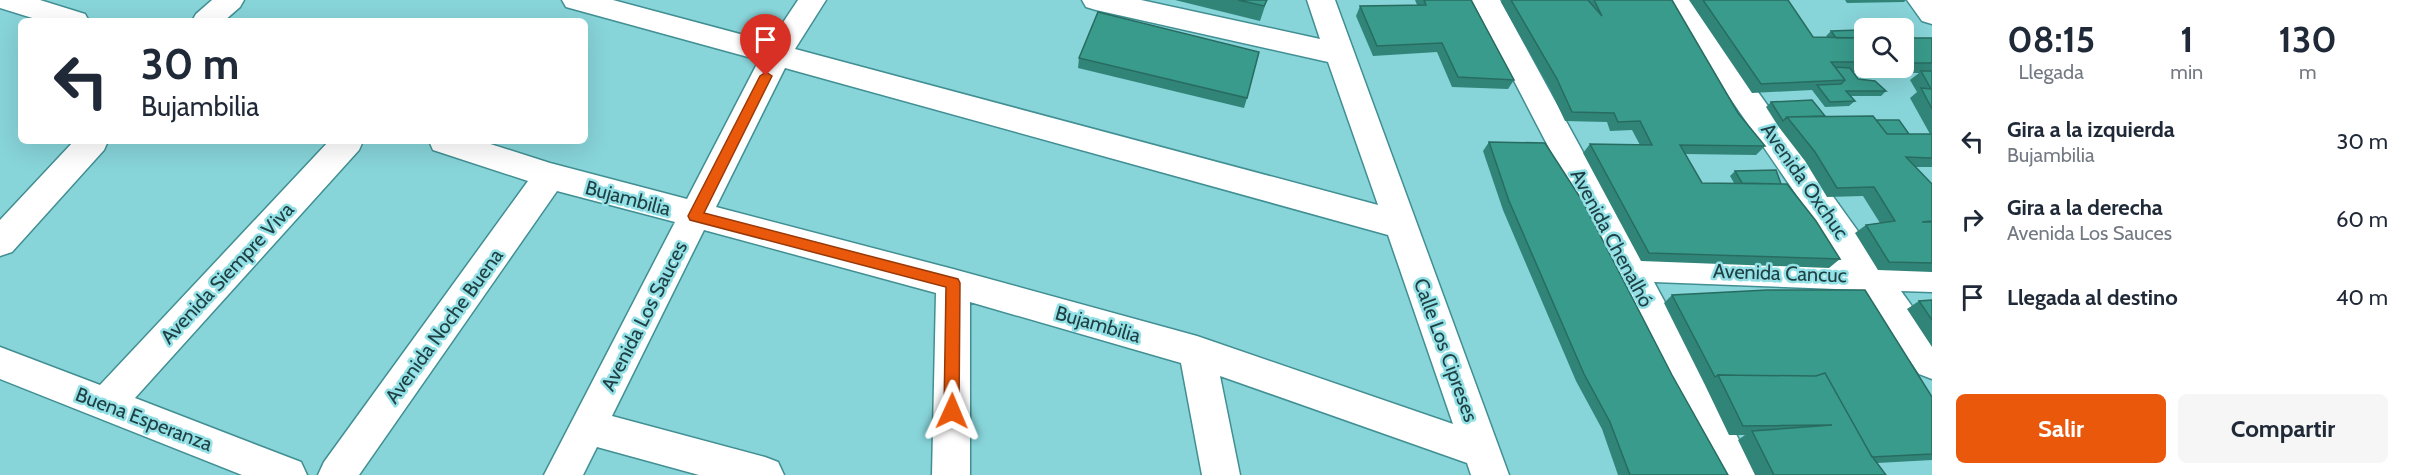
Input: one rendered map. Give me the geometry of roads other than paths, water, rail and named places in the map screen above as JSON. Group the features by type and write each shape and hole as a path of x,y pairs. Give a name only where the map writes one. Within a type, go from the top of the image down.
{"street":[{"path":"7,0 65,18"},
{"path":"209,18 230,0"},
{"path":"576,0 1402,225"},
{"name":"Avenida Los Sauces","path":"563,475 776,56 812,0"},
{"path":"1096,0 1341,54"},
{"name":"Calle Los Cipreses","path":"1321,0 1486,463"},
{"name":"Avenida Chenalhó","path":"1486,0 1740,475"},
{"name":"Avenida Oxchuc","path":"1677,0 1932,363"},
{"path":"1921,0 1932,15"},
{"path":"0,243 13,210 90,144"},
{"name":"Avenida Siempre Viva","path":"106,404 345,144"},
{"name":"Bujambilia","path":"453,144 550,176 953,283 1197,352 1486,463"},
{"name":"Avenida Noche Buena","path":"337,475 550,176"},
{"name":"Avenida Cancuc","path":"1628,267 1932,278"},
{"path":"951,475 953,283"},
{"path":"1197,352 1221,475"},
{"name":"Buena Esperanza","path":"0,363 288,475"},
{"path":"587,427 765,475"}]}
